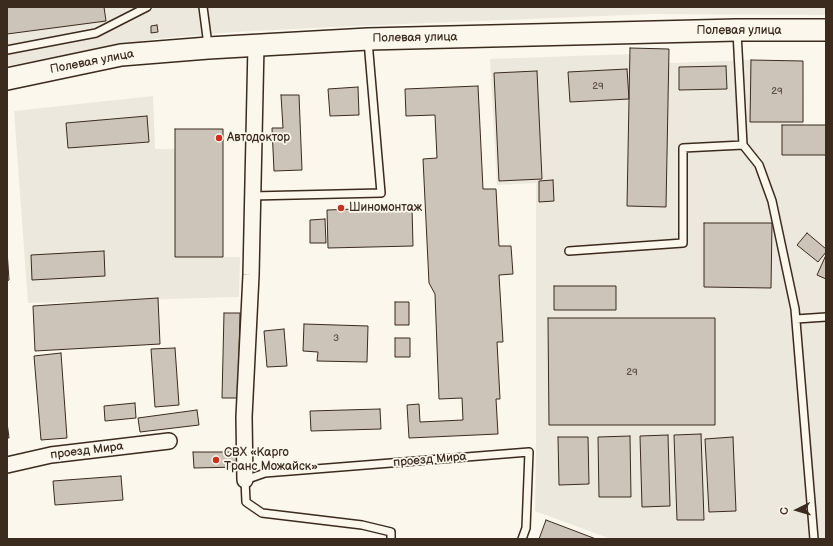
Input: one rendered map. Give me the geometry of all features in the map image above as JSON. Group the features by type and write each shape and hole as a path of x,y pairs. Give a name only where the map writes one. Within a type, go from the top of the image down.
{"main road":[{"name":"Полевая улица","path":"7,79 121,55 256,45 368,39 736,30 826,30"}],"street":[{"path":"245,480 244,417 251,275 256,45"},
{"name":"проезд Мира","path":"7,465 51,455 169,441"}],"lane":[{"path":"7,50 96,33 147,7"},
{"path":"203,7 208,48"},
{"path":"736,30 743,145 760,165 772,201 789,276 796,318 814,539"},
{"path":"252,196 381,193 368,39"},
{"path":"568,251 683,243 684,148 743,145"},
{"path":"796,318 826,317"},
{"name":"проезд Мира","path":"245,480 265,473 529,452 526,528 522,539"},
{"path":"245,480 246,502 262,513 362,525 391,532 391,539"}],"shaded area":[{"path":"7,7 826,7 826,15 652,14 235,32 155,39 7,66"},
{"path":"630,48 669,49 669,63 751,60 803,61 804,125 826,125 826,539 611,539 535,511 536,183 497,185 490,59 630,54"},
{"path":"153,96 155,149 175,149 175,257 240,257 239,297 28,303 14,111"}],"building":[{"path":"7,7 104,7 106,21 7,34"},
{"path":"157,25 158,32 151,33 151,26"},
{"path":"630,48 669,49 666,207 627,206"},
{"path":"751,60 803,61 803,122 750,122"},
{"path":"726,66 727,89 679,90 679,67"},
{"path":"627,69 629,99 570,102 568,72"},
{"path":"537,71 542,179 499,181 494,73"},
{"path":"478,86 483,189 496,189 499,246 511,246 513,274 499,275 503,342 497,342 500,399 496,399 498,434 409,438 407,405 419,404 420,422 463,420 462,398 439,399 435,294 429,283 423,159 437,158 435,115 406,116 405,89"},
{"path":"358,87 359,115 330,116 328,89"},
{"path":"281,95 299,95 302,170 274,171 272,128 283,128"},
{"path":"147,116 149,142 68,148 66,123"},
{"path":"782,125 826,125 826,155 782,155"},
{"path":"175,129 223,129 223,257 175,257"},
{"path":"553,180 554,201 539,202 539,181"},
{"path":"412,207 413,246 328,248 327,210"},
{"path":"325,219 326,243 310,243 310,220"},
{"path":"704,223 772,223 771,288 704,287"},
{"path":"807,233 826,249 826,252 818,262 797,245"},
{"path":"7,250 9,280 7,281"},
{"path":"104,251 105,276 32,280 31,255"},
{"path":"826,255 826,279 817,275"},
{"path":"554,286 616,286 616,310 554,310"},
{"path":"158,298 160,344 35,351 33,306"},
{"path":"395,302 409,302 409,325 395,325"},
{"path":"224,313 240,313 238,398 222,398"},
{"path":"548,318 715,318 715,425 549,425"},
{"path":"304,324 368,326 367,362 317,361 318,352 303,351"},
{"path":"284,329 287,366 267,367 264,331"},
{"path":"395,338 410,338 410,357 395,357"},
{"path":"175,348 179,405 155,407 151,349"},
{"path":"61,353 67,438 41,440 34,356"},
{"path":"135,403 136,418 105,421 104,406"},
{"path":"380,409 381,429 311,431 310,411"},
{"path":"197,410 199,425 140,432 138,418"},
{"path":"7,422 9,438 7,438"},
{"path":"701,434 704,520 677,520 674,435"},
{"path":"668,435 670,506 642,507 640,436"},
{"path":"630,436 631,497 599,497 598,437"},
{"path":"558,437 588,437 589,484 559,485"},
{"path":"733,437 736,511 709,512 705,439"},
{"name":"СВХ «Карго Транс Можайск»","path":"193,452 239,452 239,467 194,468"},
{"path":"121,476 123,500 55,505 53,481"},
{"path":"546,520 596,539 539,539"}],"place":[{"name":"Автодоктор","path":"219,138"},
{"name":"Шиномонтаж","path":"341,208"},
{"name":"СВХ «Карго Транс Можайск»","path":"216,460"}]}
